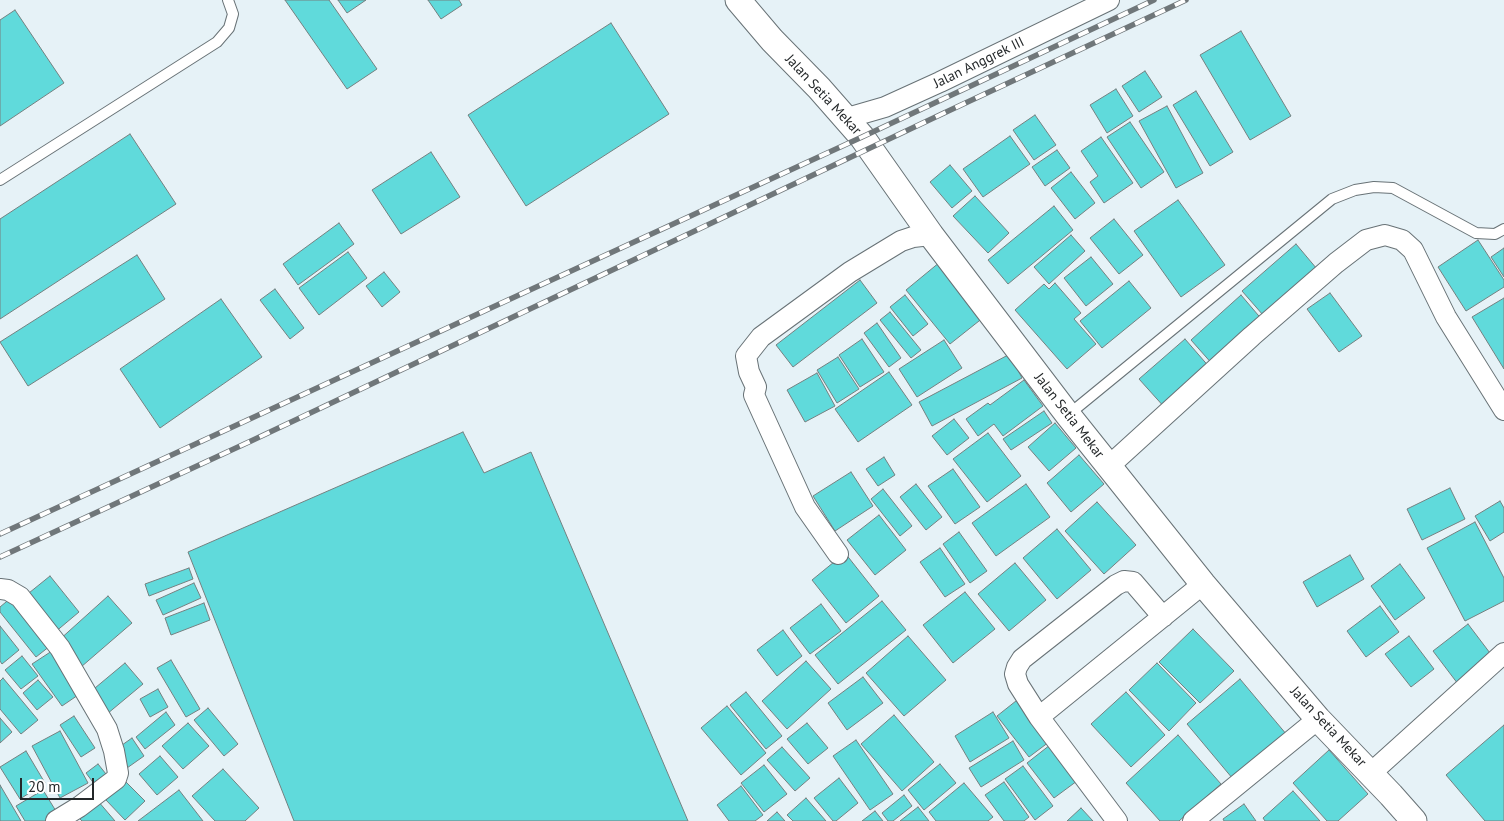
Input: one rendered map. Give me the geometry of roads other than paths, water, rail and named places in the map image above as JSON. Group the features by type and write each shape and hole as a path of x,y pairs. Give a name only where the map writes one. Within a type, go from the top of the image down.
{"street":[{"name":"Jalan Setia Mekar","path":"738,0 772,40 847,118 871,148 931,235 1068,415 1204,584 1318,719 1414,821"},
{"name":"Jalan Anggrek III","path":"847,118 885,107 1109,0"},
{"path":"838,554 805,507 754,395 756,388 749,372 746,356 761,337 850,272 901,241 913,237 931,235"},
{"path":"1108,467 1252,336 1336,264 1366,240 1386,235 1402,240 1413,250 1446,317 1504,410"},
{"path":"1118,821 1039,717 1018,684 1015,674 1022,659 1116,585 1124,581 1133,582 1163,617"},
{"path":"1039,717 1204,584"},
{"path":"0,589 8,590 20,597 60,648 107,728 114,751 118,773 116,779 79,807 56,821"},
{"path":"1371,774 1504,653"},
{"path":"1193,821 1318,719"}],"lane":[{"path":"0,180 217,42 229,28 233,14 231,1"},
{"path":"1068,415 1332,199 1355,190 1374,187 1393,188 1476,233 1495,234 1504,229"}],"railway":[{"path":"0,534 862,137 1154,0"},
{"path":"0,557 251,441 1186,0"}]}
